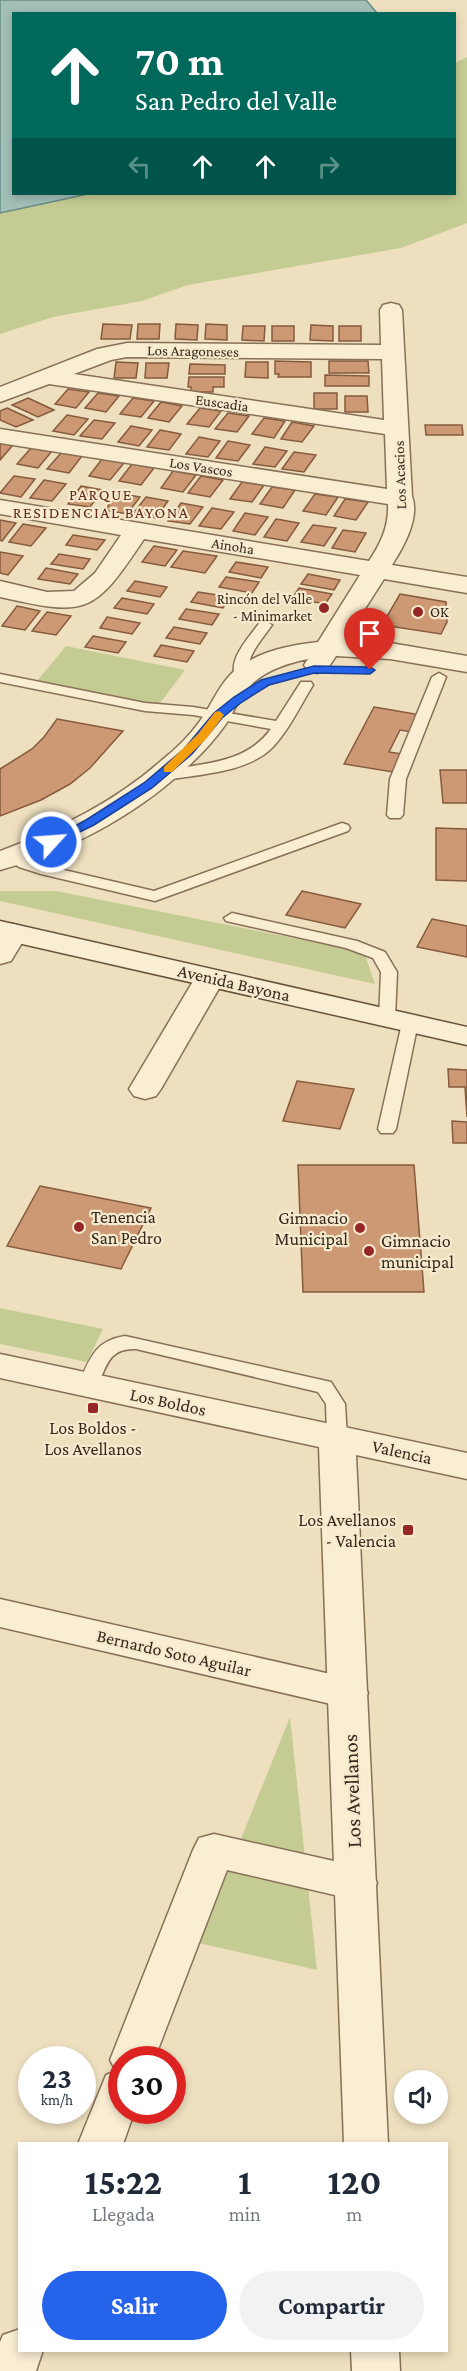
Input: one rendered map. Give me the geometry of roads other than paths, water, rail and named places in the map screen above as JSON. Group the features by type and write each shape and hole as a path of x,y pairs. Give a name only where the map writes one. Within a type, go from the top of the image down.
{"street":[{"name":"Los Acacios","path":"315,668 376,570 397,533 401,520 402,499 391,310"},
{"name":"Los Aragoneses","path":"0,395 105,354 127,350 393,352"},
{"name":"Euscadia","path":"46,377 398,429"},
{"name":"Los Vascos","path":"0,436 402,499"},
{"name":"Ainoha","path":"0,507 467,585"},
{"path":"0,590 60,600 85,596 95,588 137,530"},
{"path":"218,715 223,702 242,678 274,659 302,652 315,668"},
{"path":"6,859 38,848 121,805 161,776 195,744 218,715 265,682 315,668 432,670 467,664"},
{"path":"432,670 467,680"},
{"name":"Avenida Bayona","path":"4,939 210,978 467,1036"},
{"path":"145,1089 210,978"},
{"name":"Los Boldos","path":"0,1366 337,1438"},
{"name":"Valencia","path":"337,1438 467,1466"},
{"name":"Los Avellanos","path":"337,1438 366,2142"},
{"name":"Bernardo Soto Aguilar","path":"0,1614 348,1693"},
{"path":"137,2046 214,1850 356,1883"},
{"path":"101,2142 108,2124"},
{"path":"12,2371 19,2352"},
{"path":"375,2352 376,2371"}],"lane":[{"path":"242,678 239,672 240,664 265,625"},
{"path":"161,776 244,759 266,745 315,668"},
{"path":"395,815 398,779 432,670"},
{"path":"0,678 145,707 218,715 279,726"},
{"path":"6,859 46,871 155,896 342,828"},
{"path":"232,918 351,944 379,955 389,972 398,1020 387,1129"},
{"path":"88,1385 103,1354 110,1346 126,1341 136,1343 324,1387 332,1393 336,1401 337,1438"}],"water":[{"path":"0,0 366,0 376,12 12,12 12,195 83,195 0,213"}],"place":[{"name":"Rincón del Valle - Minimarket","path":"324,608"},
{"name":"OK","path":"418,612"},
{"name":"Tenencia San Pedro","path":"79,1227"},
{"name":"Gimnacio Municipal","path":"360,1228"},
{"name":"Gimnacio municipal","path":"369,1251"},
{"name":"Los Boldos - Los Avellanos","path":"93,1408"},
{"name":"Los Avellanos - Valencia","path":"408,1530"}],"district":[{"name":"PARQUE RESIDENCIAL BAYONA","path":"101,503"}]}
